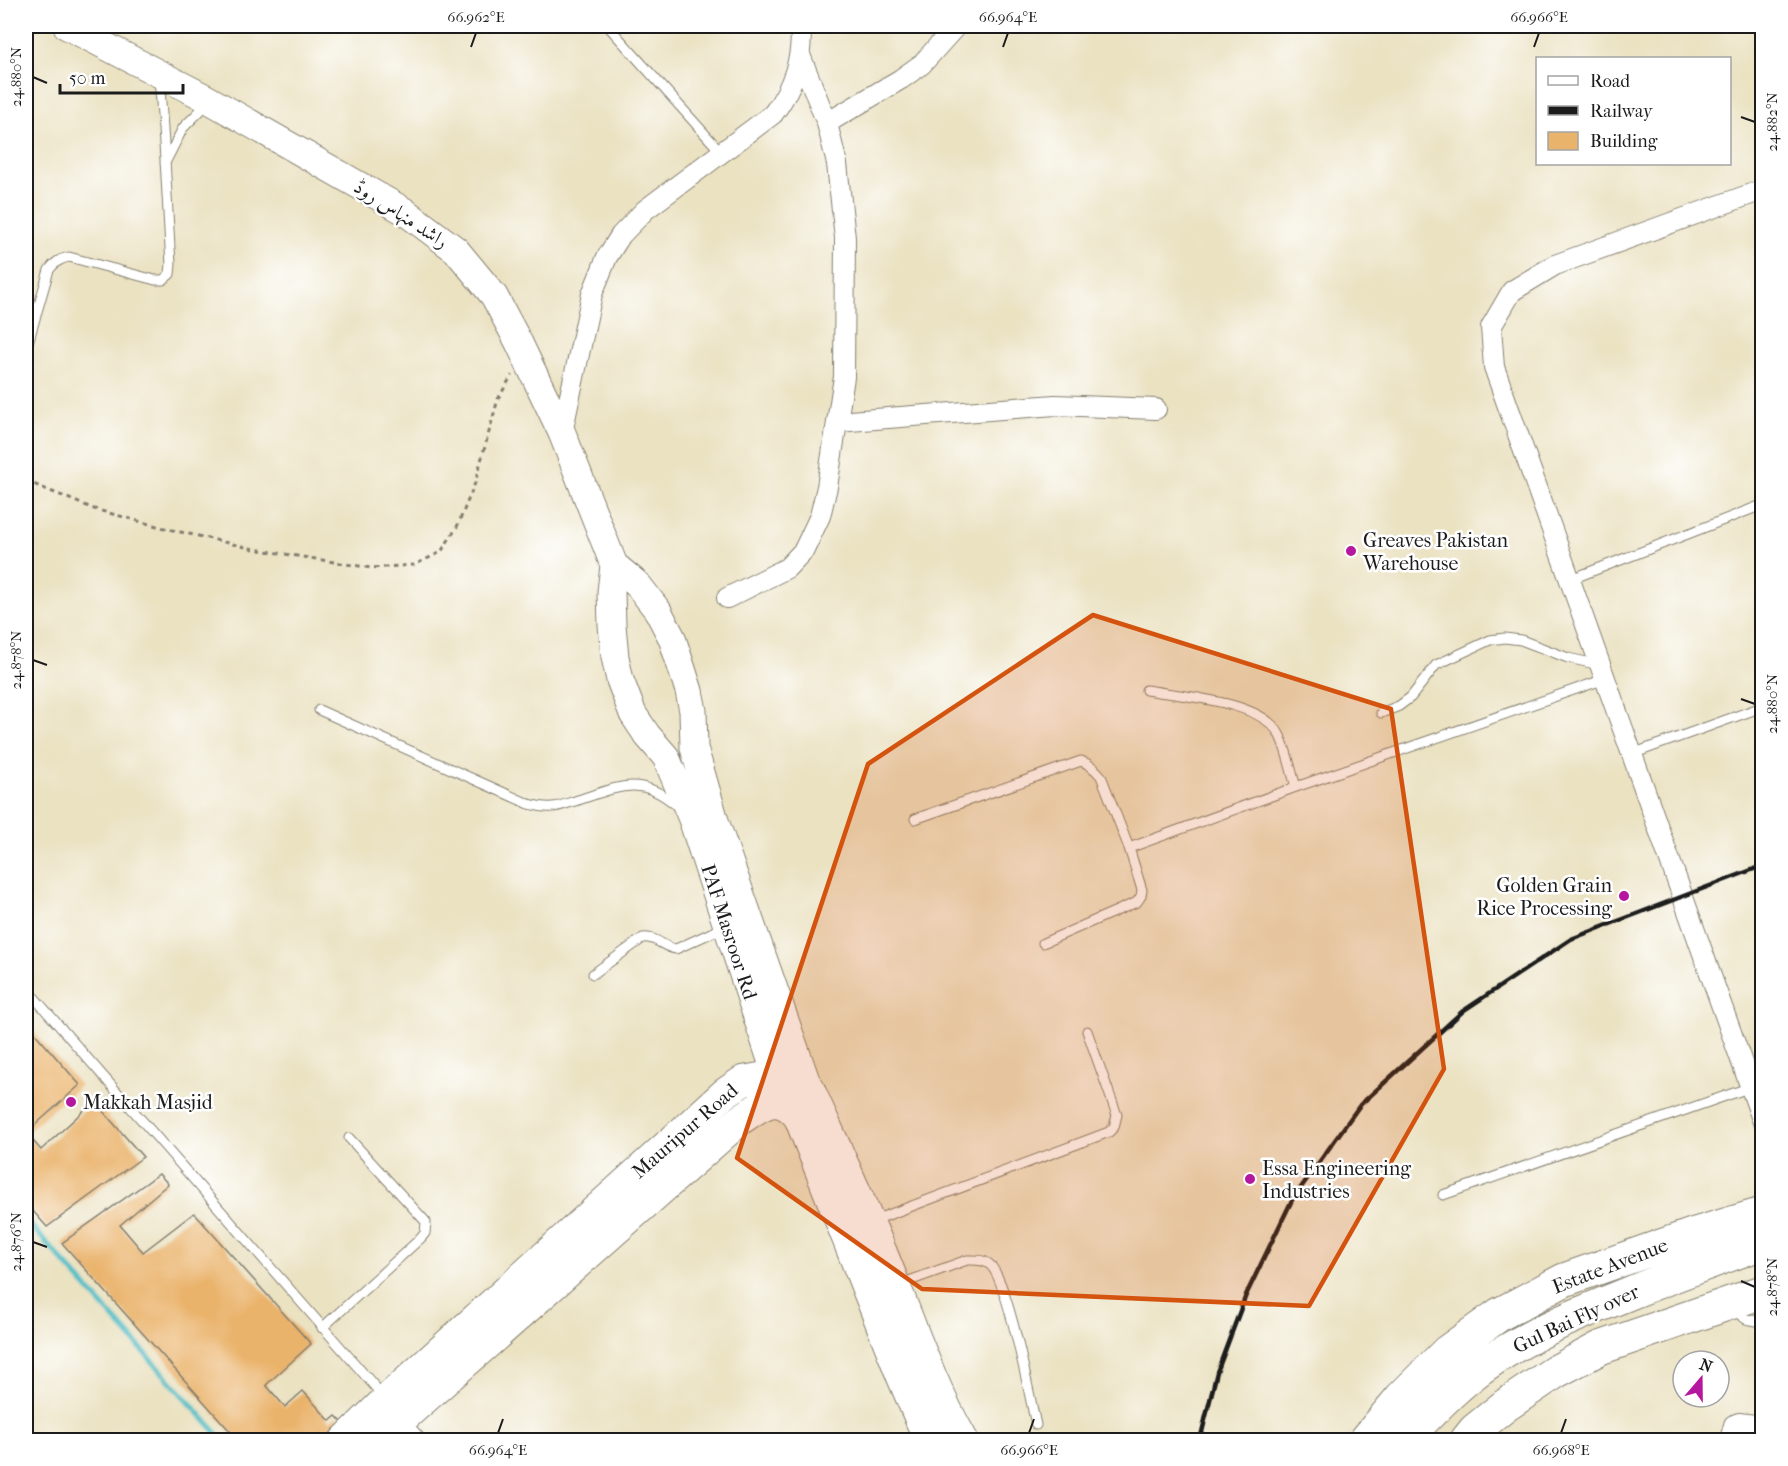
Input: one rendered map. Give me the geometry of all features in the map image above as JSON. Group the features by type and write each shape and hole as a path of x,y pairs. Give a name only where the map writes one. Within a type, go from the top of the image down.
{"highway":[{"name":"Estate Avenue","path":"1366,1440 1401,1398 1447,1352 1500,1314 1564,1280 1695,1234 1762,1214"},
{"path":"1713,1284 1762,1243"},
{"path":"1467,1440 1475,1430 1506,1405 1555,1372 1713,1284 1762,1265"},
{"path":"1713,1284 1762,1292"},
{"name":"Gul Bai Fly over","path":"1404,1440 1434,1408 1470,1376 1522,1341 1590,1308 1713,1284"},
{"name":"Gul Bai Fly over","path":"1434,1440 1449,1422 1487,1389 1535,1359 1596,1329 1713,1284"}],"main road":[{"name":"راشد منہاس روڈ","path":"67,26 210,101 404,211 456,250 494,296 562,433 614,565 611,592 612,625 615,657 621,680 633,714 646,735 666,757"},
{"name":"راشد منہاس روڈ","path":"614,565 638,585 658,611 672,638 689,691 693,711 694,748"},
{"name":"PAF Masroor Rd","path":"694,748 715,821 776,1075"},
{"name":"PAF Masroor Rd","path":"666,757 738,922 799,1096"},
{"name":"Mauripur Road","path":"345,1440 394,1409 740,1120 760,1106 799,1096 798,1080 776,1075 743,1081 725,1093 394,1409 378,1440"},
{"path":"799,1096 870,1222 930,1374 945,1409 963,1440"},
{"path":"799,1096 799,1118 914,1405 932,1440"}],"street":[{"path":"562,433 592,294 607,256 621,235 645,210 773,114 786,94 800,56 802,38 800,26"},
{"path":"827,123 922,64 956,26"},
{"path":"728,598 787,568 804,550 820,516 827,488 844,376 845,238 837,164 827,123 800,56"},
{"path":"1762,190 1555,265 1512,291 1491,327 1494,368 1752,1084 1762,1119"},
{"path":"837,422 1055,405 1156,409"},
{"path":"1730,1440 1734,1425 1739,1423 1762,1426"}],"lane":[{"path":"608,26 721,152"},
{"path":"26,350 49,270 61,259 69,257 155,280 163,280 170,274 164,132 159,74"},
{"path":"164,165 183,128 210,101"},
{"path":"1569,580 1762,505"},
{"path":"1381,713 1399,706 1411,697 1436,665 1490,640 1505,638 1521,640 1602,672"},
{"path":"1129,848 1602,672"},
{"path":"1146,690 1238,706 1262,716 1278,733 1296,787"},
{"path":"1632,754 1762,707"},
{"path":"319,710 529,804 555,807 625,785 641,786 668,798 692,819"},
{"path":"915,819 1081,761 1095,769 1101,776 1129,848 1142,890 1141,896 1137,902 1043,943"},
{"path":"593,974 643,938 651,938 676,949 738,922"},
{"path":"26,988 422,1440"},
{"path":"870,1222 1109,1132 1114,1127 1117,1115 1087,1031"},
{"path":"1443,1195 1752,1084"},
{"path":"322,1328 421,1238 426,1227 426,1222 349,1138"},
{"path":"896,1286 967,1260 989,1263 996,1271 1013,1320 1036,1425"},
{"path":"1713,1284 1746,1319 1762,1322"}],"path":[{"path":"26,481 94,509 254,549 371,568 414,565 441,552 457,527 475,483 498,399 510,376 528,362"}],"highlighted area":[{"path":"1093,615 1391,709 1444,1069 1309,1306 922,1289 737,1158 868,764"}],"building":[{"path":"26,1023 80,1085 26,1133"},
{"path":"94,1101 143,1157 47,1227 26,1203 26,1133 41,1150"},
{"path":"159,1174 168,1184 120,1225 143,1252 194,1213 311,1344 266,1385 285,1407 303,1391 330,1421 336,1416 342,1422 324,1440 238,1440 62,1243"}],"waterway":[{"path":"26,1220 223,1440"}],"railway":[{"path":"1200,1440 1217,1372 1246,1295 1292,1200 1360,1105 1463,1011 1571,939 1762,866"}],"place":[{"name":"Greaves Pakistan Warehouse","path":"1351,551"},
{"name":"Golden Grain Rice Processing","path":"1624,896"},
{"name":"Makkah Masjid","path":"71,1102"},
{"name":"Essa Engineering Industries","path":"1250,1179"}]}
